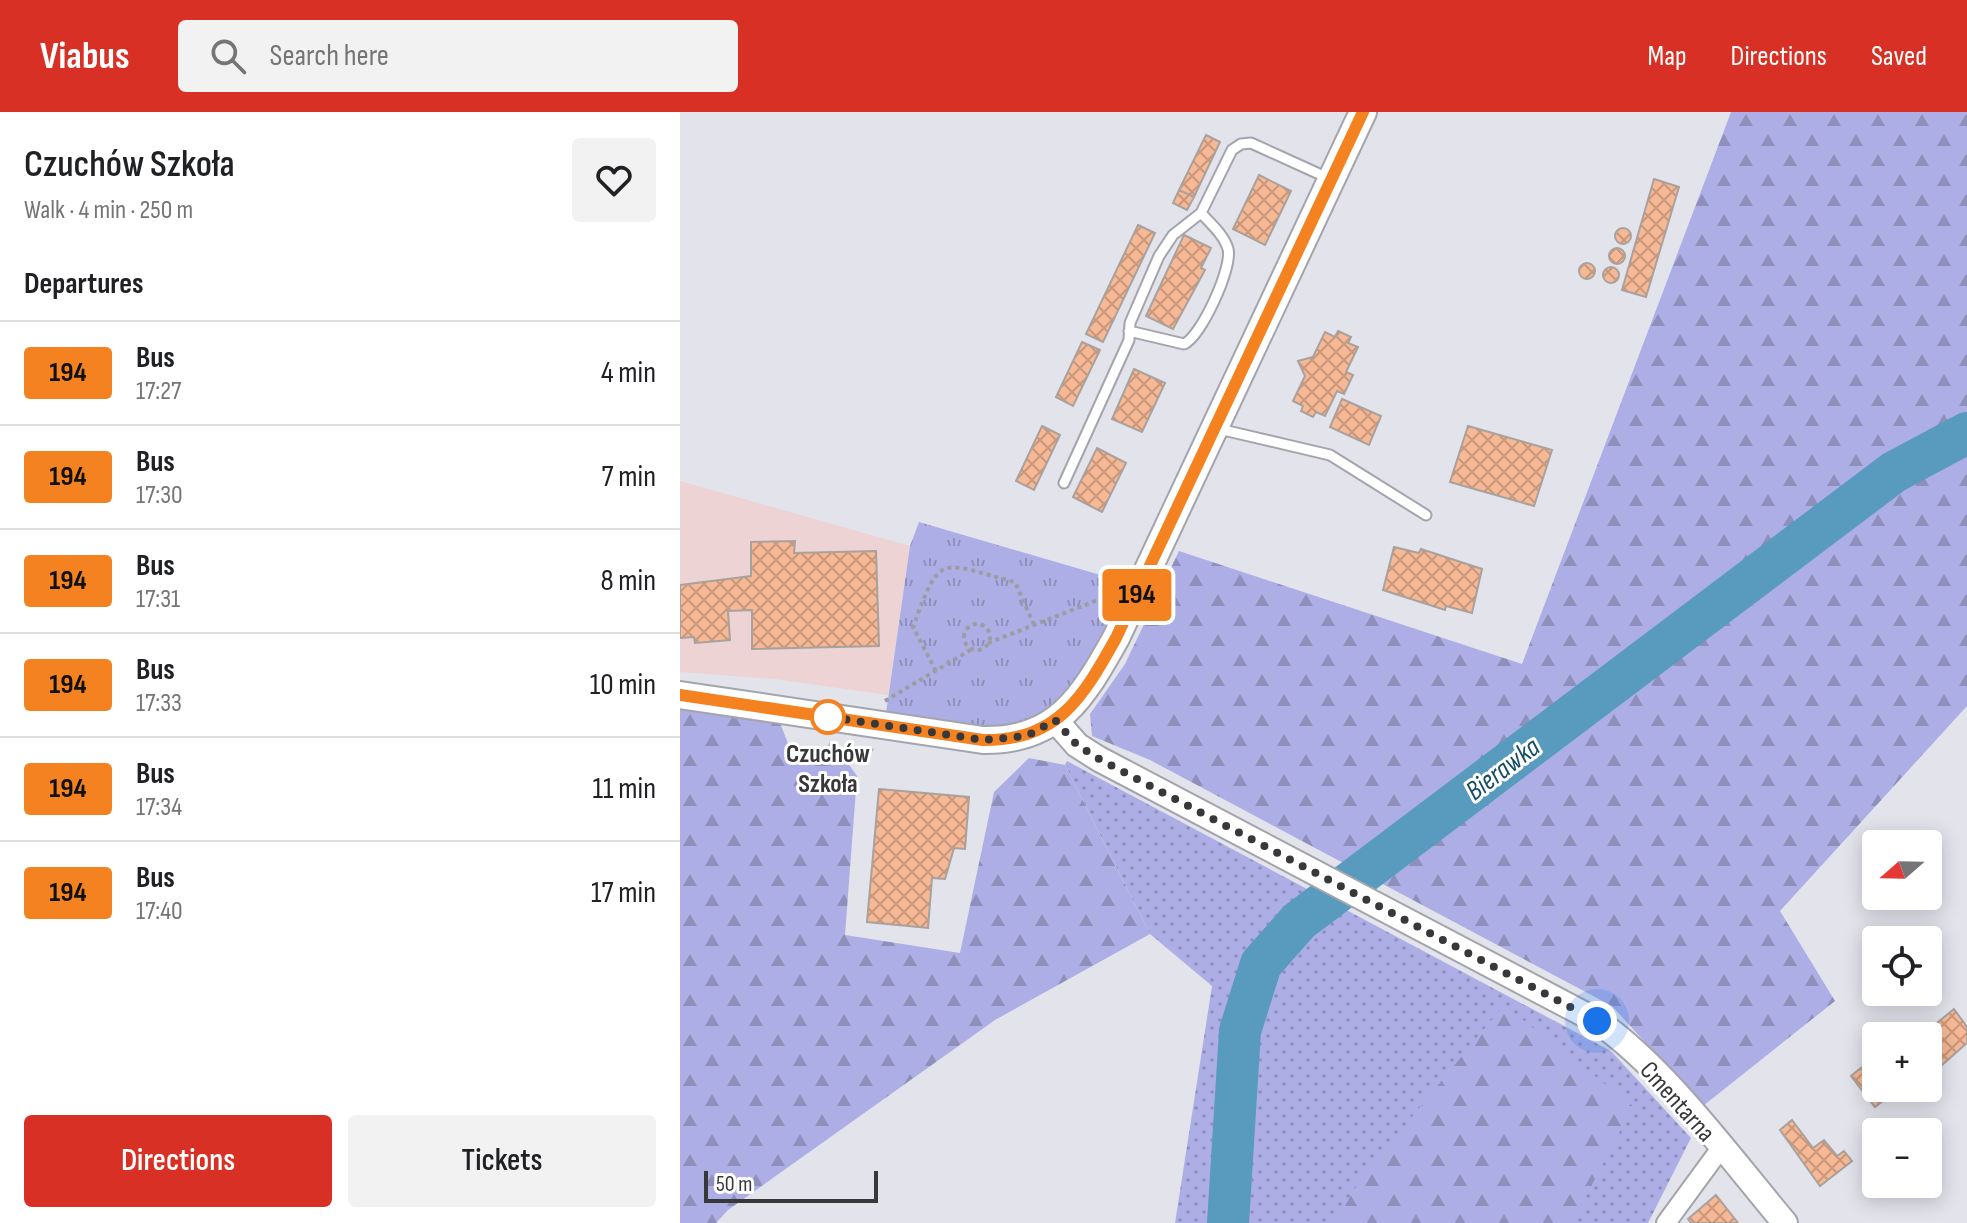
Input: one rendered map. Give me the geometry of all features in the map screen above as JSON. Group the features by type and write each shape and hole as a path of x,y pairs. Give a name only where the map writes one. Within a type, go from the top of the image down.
{"main road":[{"path":"680,695 983,740 1027,736 1055,720 1088,687 1116,638 1363,112"}],"street":[{"name":"Cmentarna","path":"1055,720 1086,751 1574,1007 1613,1032 1721,1148 1785,1223"},
{"name":"Cmentarna","path":"1666,1223 1721,1148"}],"lane":[{"path":"1064,483 1129,340 1129,331 1159,256 1173,235 1201,213 1232,150 1241,144 1251,143 1331,180"},
{"path":"1129,331 1184,344 1199,332 1230,264 1224,239 1201,213"},
{"path":"1215,428 1330,455 1426,515"}],"path":[{"path":"936,671 913,627 930,579 937,571 959,568 1015,582 1034,625"},
{"path":"882,702 972,649 981,649 988,643 1122,590"},
{"path":"972,649 964,639 970,625 986,627 990,634 988,643"},
{"path":"817,742 842,747 865,759 870,755 875,741"}],"shaded area":[{"path":"680,481 910,546 888,695 775,679 680,672"}],"green space":[{"path":"1731,112 1967,112 1967,706 1780,911 1835,1001 1703,1106 1612,1006 1150,760 1092,736 1090,714 1125,664 1179,551 1522,664"},
{"path":"919,522 1121,581 1106,624 1085,667 1055,703 1036,716 1014,723 982,726 886,713 910,546"},
{"path":"680,708 780,723 789,746 843,756 857,776 845,935 960,953 994,792 1029,758 1065,765 1150,934 995,1020 728,1210 716,1223 680,1223"},
{"path":"1067,761 1611,1051 1691,1138 1648,1223 1175,1223 1212,986 1150,934 1065,765"},
{"path":"1504,1005 1633,1106 1572,1223 1335,1223 1360,1180"}],"building":[{"path":"1206,135 1220,142 1194,197 1179,190"},
{"path":"1259,175 1291,191 1265,245 1233,229"},
{"path":"1654,179 1679,187 1646,297 1622,290"},
{"path":"1179,190 1194,197 1187,210 1173,203"},
{"path":"1138,225 1155,233 1103,342 1086,334"},
{"path":"1620,228 1626,228 1631,236 1629,242 1620,244 1615,239 1615,233"},
{"path":"1184,235 1211,248 1201,268 1205,270 1173,329 1146,316"},
{"path":"1614,248 1620,248 1625,256 1623,262 1614,264 1609,259 1609,253"},
{"path":"1584,263 1590,263 1595,271 1593,277 1584,279 1579,274 1579,268"},
{"path":"1608,267 1614,267 1619,275 1617,281 1608,283 1603,278 1603,272"},
{"path":"1338,331 1351,337 1348,343 1358,347 1346,372 1353,375 1344,394 1337,391 1325,416 1316,412 1313,417 1301,411 1303,406 1293,401 1305,376 1298,361 1313,357 1325,332 1335,337"},
{"path":"1082,342 1100,350 1073,406 1056,397"},
{"path":"1134,369 1165,383 1142,432 1112,419"},
{"path":"1342,399 1381,416 1369,445 1330,427"},
{"path":"1042,426 1060,435 1034,490 1016,481"},
{"path":"1468,426 1552,450 1534,506 1450,482"},
{"path":"1097,448 1126,463 1102,512 1073,497"},
{"path":"795,541 794,553 876,551 879,646 752,649 752,610 728,611 730,640 695,643 694,637 680,638 680,585 751,576 751,542"},
{"path":"1394,547 1419,553 1421,549 1482,569 1472,613 1446,606 1445,610 1383,590"},
{"path":"879,789 969,797 965,849 954,848 945,879 932,878 928,928 867,922"},
{"path":"1954,1009 1967,1027 1967,1043 1942,1065 1942,1022 1938,1022"},
{"path":"1862,1067 1862,1090 1851,1076"},
{"path":"1792,1120 1813,1148 1824,1140 1837,1156 1844,1151 1852,1161 1820,1186 1780,1130"},
{"path":"1716,1195 1738,1223 1691,1223 1688,1219"}],"waterway":[{"name":"Bierawka","path":"1228,1223 1240,1031 1261,964 1299,921 1894,472 1967,433"}],"bus line":[{"name":"194","path":"680,695 983,740 1027,736 1064,714 1088,687 1116,638 1363,112"}],"place":[{"name":"Czuchów Szkoła","path":"828,717"}],"route":[{"path":"828,717 823,716 983,740 1027,736 1055,720 1077,745 1099,759 1597,1021"}]}
